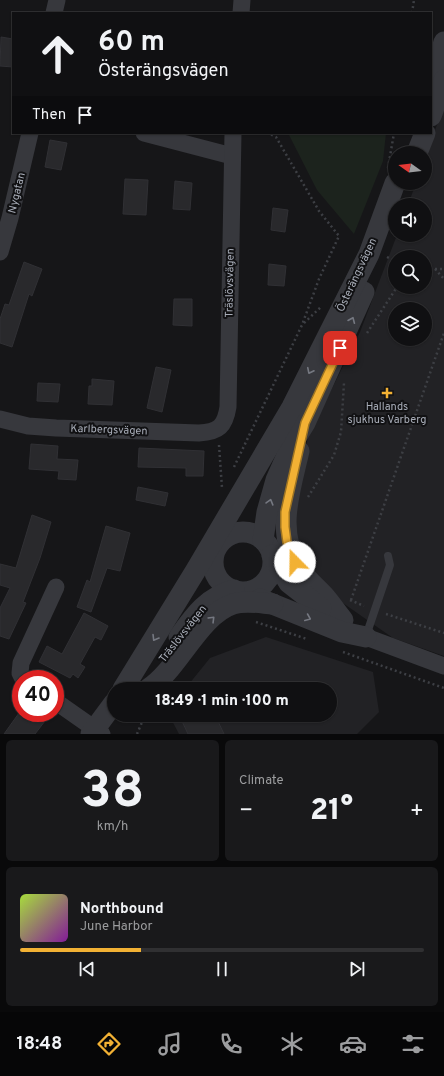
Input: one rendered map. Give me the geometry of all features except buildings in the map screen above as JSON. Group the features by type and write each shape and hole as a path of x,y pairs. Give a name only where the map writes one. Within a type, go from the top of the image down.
{"street":[{"path":"54,12 56,0"},
{"path":"242,0 242,12"},
{"path":"432,111 444,42"},
{"name":"Nygatan","path":"0,252 10,218 30,134"},
{"path":"148,134 232,156"},
{"name":"Träslövsvägen","path":"217,429 226,418 228,406 233,134"},
{"path":"409,146 414,134"},
{"path":"420,146 425,134"},
{"name":"Österängsvägen","path":"176,605 292,407 369,254 392,190"},
{"name":"Österängsvägen","path":"268,548 267,512 276,480 292,444 305,423 357,309 388,230"},
{"name":"Österängsvägen","path":"196,570 221,546 248,506 267,471 292,407"},
{"name":"Karlbergsvägen","path":"0,419 28,426 56,428 199,433 212,432 217,429"},
{"path":"305,423 285,512 287,542 291,555 299,569 326,597 343,620"},
{"path":"366,637 343,620 320,608 289,583 268,548 258,536 245,532 232,535 221,546 214,564 217,575 224,584 238,591 342,632 366,637 444,666"},
{"path":"238,591 256,589 267,580 273,567 268,548"},
{"path":"20,670 21,662 56,587"},
{"name":"Träslövsvägen","path":"145,682 198,611 217,596 238,591"},
{"path":"155,682 167,671 210,620 225,608 242,603 273,604"},
{"name":"Träslövsvägen","path":"127,682 176,605"},
{"path":"64,707 98,733"},
{"path":"98,733 107,716"},
{"path":"98,733 111,722"}],"lane":[{"path":"366,637 390,565 388,556"}],"path":[{"path":"412,12 414,0"},
{"path":"233,470 302,325 319,279 338,236 319,211 276,137 270,134"},
{"path":"435,269 444,269"},
{"path":"435,269 444,279"},
{"path":"366,335 392,294"},
{"path":"444,333 350,600 444,633"},
{"path":"306,499 334,455 341,432 345,378"},
{"path":"217,429 223,491 226,484"},
{"path":"249,620 308,639"},
{"path":"342,652 444,688"},
{"path":"137,734 142,722"}],"shaded area":[{"name":"Hallands sjukhus Varberg","path":"444,111 444,656 393,638 340,601 303,565 290,518 308,437 360,332 388,259 388,294 432,294 432,250 391,250 394,242 432,242 432,198 411,198 413,190 432,190 432,146 429,146 438,122"},
{"path":"289,134 386,134 383,161 354,234 317,190"},
{"path":"266,637 373,672 379,712 357,734 179,734 173,722 337,722 337,682 191,682 210,658"}],"place":[{"name":"Hallands sjukhus Varberg","path":"387,393"}],"route":[{"path":"295,562 287,542 285,512 305,423 340,348"}]}
